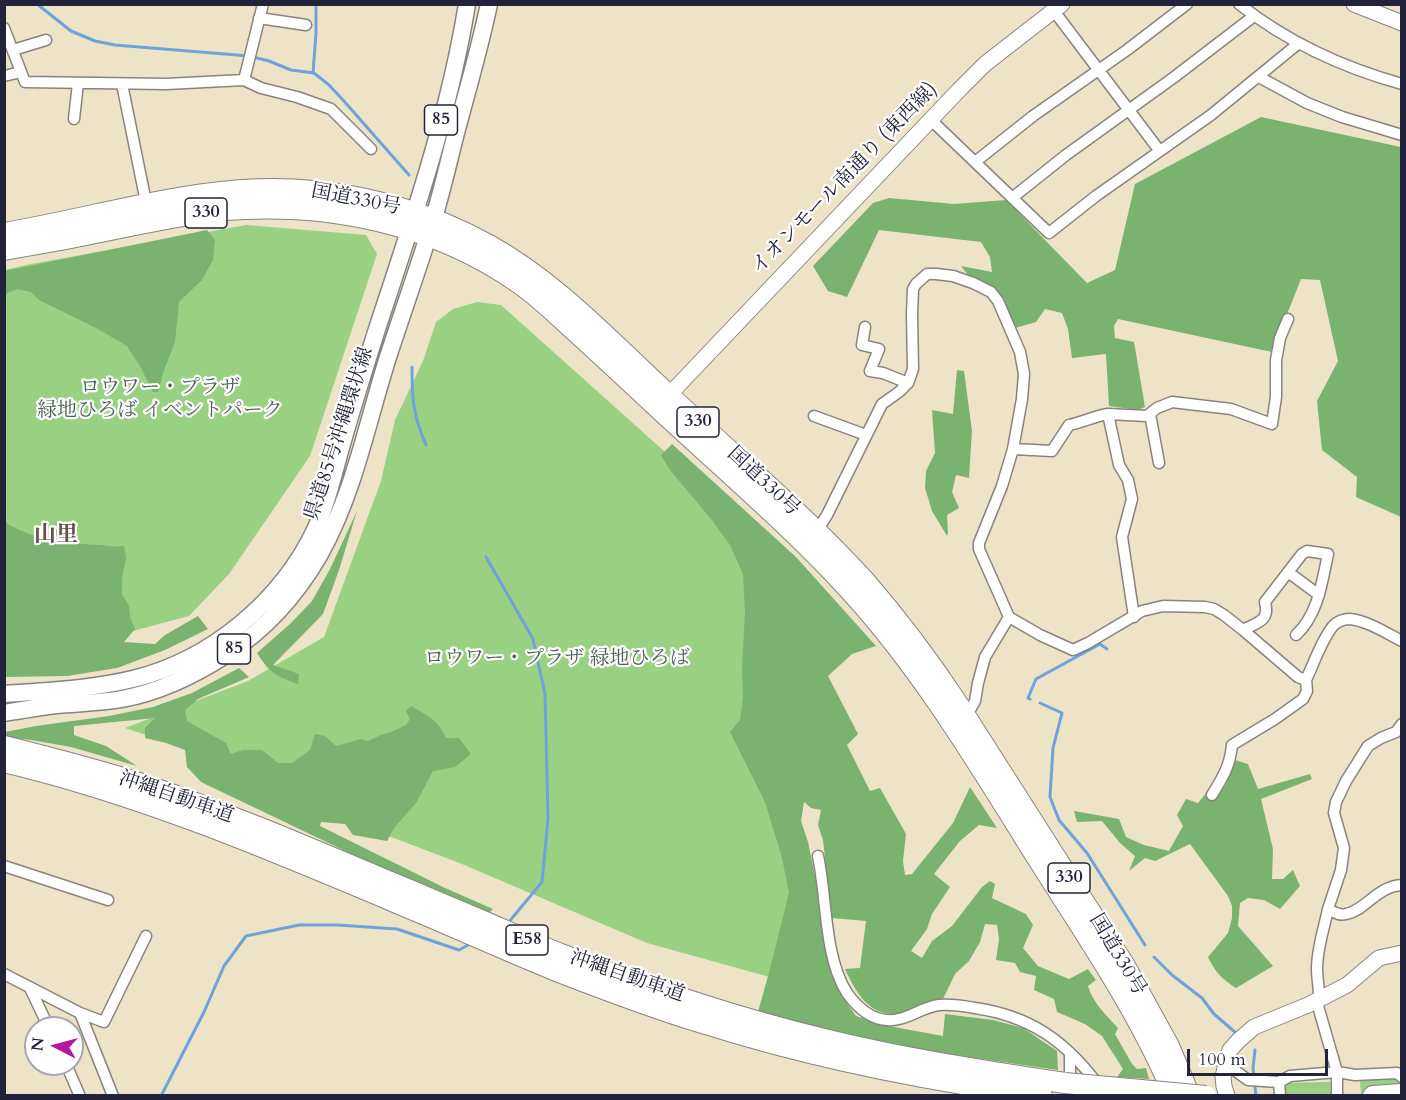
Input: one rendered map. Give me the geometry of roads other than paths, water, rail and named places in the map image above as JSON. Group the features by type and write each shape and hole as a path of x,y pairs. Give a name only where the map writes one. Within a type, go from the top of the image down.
{"highway":[{"name":"国道330号","path":"4,233 148,213 186,215 225,210 309,209 383,222 422,224 483,242 530,271 606,334 817,531 864,580 903,626 931,663 958,719 1030,846 1130,1007 1163,1068 1174,1095"},
{"name":"国道330号","path":"4,250 148,213"},
{"name":"国道330号","path":"422,224 454,247 486,262 521,284 545,304 806,546 852,592 958,719 1125,966 1168,1046 1190,1095"},
{"name":"沖縄自動車道","path":"4,746 146,785 313,849 560,954 724,1010 817,1037 1069,1089 1206,1095"},
{"name":"沖縄自動車道","path":"4,762 51,773 141,801 306,864 556,970 710,1026 876,1068 956,1083 1042,1095"},
{"path":"1373,1095 1401,1094"}],"main road":[{"name":"県道85号沖縄環状線","path":"4,713 125,698 154,691 197,671 228,654 250,638 282,608 319,555 344,501 387,359 422,224 467,4"},
{"name":"県道85号沖縄環状線","path":"4,694 98,686 134,679 194,655 249,617 271,595 296,562 320,518 361,380 422,224 478,56 489,4"}],"street":[{"path":"244,80 263,4"},
{"path":"975,162 1033,116 1169,19 1186,4"},
{"path":"1239,4 1254,16 1299,43 1338,62 1401,84"},
{"path":"1353,4 1401,23"},
{"path":"1058,8 1098,70 1159,150"},
{"name":"イオンモール南通り (東西線)","path":"669,395 985,64 1058,8"},
{"path":"1012,198 1066,154 1173,78 1254,16"},
{"path":"259,18 306,25"},
{"path":"4,28 25,82 166,84 244,80 261,88 331,109 371,148"},
{"path":"13,50 46,40"},
{"path":"931,120 1049,233 1095,196 1211,115 1299,43"},
{"path":"4,76 21,72"},
{"path":"1258,77 1308,103 1383,131 1401,135"},
{"path":"74,119 78,83"},
{"path":"122,84 148,213"},
{"path":"817,531 882,404 908,383 913,369 914,290 920,279 927,274 952,276 991,292 998,302 1020,352 1024,374 1013,449 1002,486 979,543 979,549 1009,617 1073,650 1142,611 1163,606 1205,607 1224,615 1298,677 1306,680"},
{"path":"1013,449 1052,451 1070,425 1081,423 1098,415 1147,416 1157,408 1172,402 1231,409 1272,424 1276,397 1276,360 1280,338 1288,319"},
{"path":"865,327 862,345 879,349 864,371 883,373 908,383"},
{"path":"1108,414 1119,465 1128,480 1132,498 1122,537 1134,617"},
{"path":"1150,414 1159,463"},
{"path":"814,416 866,435"},
{"path":"1243,630 1263,620 1267,608 1265,602 1302,554 1307,551 1328,554 1319,595 1302,629 1296,635"},
{"path":"1288,572 1319,595"},
{"path":"958,719 971,708 975,701 985,657 1009,617"},
{"path":"1212,795 1227,770 1232,746 1303,699 1307,691 1306,680 1334,625 1342,620 1362,622 1401,641"},
{"path":"1337,1095 1337,1072 1318,1006 1320,998 1317,969 1319,947 1341,870 1344,848 1334,813 1336,802 1346,781 1368,746 1396,732 1401,724"},
{"path":"818,856 836,970 848,993 860,1009 875,1018 890,1021 943,1004 992,1010 1014,1016 1043,1030 1070,1053 1106,1095"},
{"path":"4,866 108,900"},
{"path":"1328,909 1337,914 1347,915 1379,893 1390,887 1401,885"},
{"path":"4,974 80,1013 104,1022 146,936"},
{"path":"1227,1095 1223,1077 1230,1050 1254,1027 1308,1005 1347,985 1379,958 1401,953"},
{"path":"30,988 43,1016"},
{"path":"80,1013 113,1095"},
{"path":"1069,1089 1070,1053"},
{"path":"1227,1059 1237,1072 1248,1080 1279,1082 1290,1076 1337,1072 1355,1075 1397,1073 1401,1077"},
{"path":"71,1076 79,1094"},
{"path":"1279,1082 1280,1095"}],"waterway":[{"path":"37,4 71,31 95,41 115,45 249,56 291,70 314,73 343,100 409,175"},
{"path":"313,73 316,4"},
{"path":"412,367 414,407 426,445"},
{"path":"486,557 533,639 545,694 548,819 542,882 508,923"},
{"path":"1030,699 1028,698 1036,679 1100,644 1107,649"},
{"path":"1040,703 1062,713 1053,748 1050,797 1059,820 1087,853 1145,945"},
{"path":"161,1096 204,1012 224,966 246,936 299,925 338,925 397,929 459,950 470,944"},
{"path":"1154,957 1172,975 1202,998 1214,1014 1236,1033"},
{"path":"1254,1077 1255,1050"},
{"path":"1255,1087 1256,1096"}],"district":[{"name":"山里","path":"56,536"}],"park label":[{"name":"ロウワー・プラザ 緑地ひろば イベントパーク","path":"160,400"},
{"name":"ロウワー・プラザ 緑地ひろば","path":"557,659"}]}
